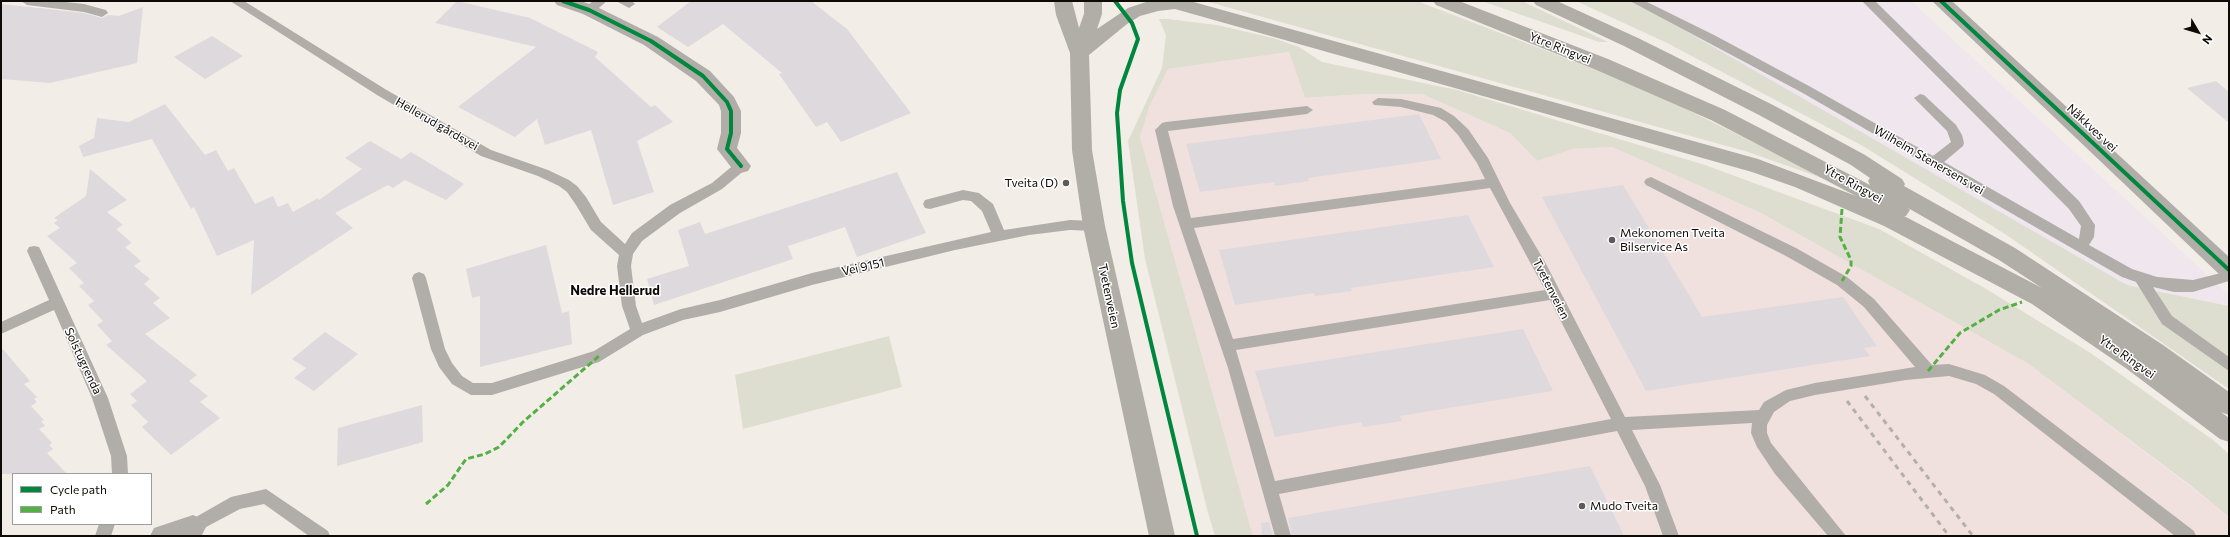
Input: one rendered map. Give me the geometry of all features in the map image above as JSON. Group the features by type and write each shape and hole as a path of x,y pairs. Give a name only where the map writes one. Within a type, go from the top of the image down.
{"main road":[{"name":"Tvetenveien","path":"1063,1 1065,15 1079,53 1082,150 1094,226 1162,536"},
{"name":"Tvetenveien","path":"1079,53 1093,14 1093,1"},
{"name":"Ytre Ringvei","path":"1442,1 1672,95 1796,154 1921,222 2047,302 2175,391 2229,432"},
{"name":"Ytre Ringvei","path":"1462,1 1563,35 1645,67 1845,162 1964,228 2049,280 2155,352 2229,406"},
{"path":"1542,1 1631,42 1766,110 1858,160 1964,228"},
{"path":"1079,53 1130,14 1156,5 1172,2 1758,166 1802,182 1892,220 2047,302"}],"street":[{"path":"563,1 595,6 674,54 691,66 716,89 731,111 731,133 727,149 740,166"},
{"name":"Nåkkves vei","path":"1945,2 2229,270"},
{"path":"163,536 193,527"}],"lane":[{"path":"27,1 84,8 102,13"},
{"name":"Hellerud gårdsvei","path":"236,1 381,92 486,153 543,172 564,183 572,189 581,201 596,226 626,253"},
{"name":"Wilhelm Stenersens vei","path":"1636,1 1748,58 1935,162 2017,211 2082,246 2112,265 2142,279 2174,286 2193,286 2229,276"},
{"path":"1868,1 2074,205 2088,225 2087,237 2082,246"},
{"path":"1920,98 1952,128 1958,142 1935,162"},
{"name":"Tvetenveien","path":"1378,102 1401,103 1437,111 1450,118 1471,144 1494,183 1554,294 1621,424 1652,485 1671,536"},
{"path":"1283,536 1227,346 1186,224 1161,137 1163,128 1166,126 1307,110"},
{"path":"419,278 438,349 446,367 457,380 472,389 492,389 599,356 638,330 629,306 624,266 626,253 638,237 654,223 717,186 740,166"},
{"path":"1651,182 1777,244 1842,281 1869,303 1928,371"},
{"path":"1186,224 1494,183"},
{"path":"930,204 963,195 974,196 988,208 999,235"},
{"name":"Vei 9151","path":"638,330 680,315 720,306 812,279 999,235 1070,225 1094,226"},
{"name":"Solstugrenda","path":"34,251 56,303 100,398 119,456 120,473"},
{"path":"2142,279 2150,295 2168,320 2229,365"},
{"path":"1227,346 1554,294"},
{"path":"1,328 56,303"},
{"path":"1838,536 1781,469 1765,447 1759,433 1759,424 1769,407 1786,396 1882,378 1928,371 1949,370 1965,373 2000,390 2188,536"},
{"path":"1270,489 1621,424 1764,416"},
{"path":"193,527 237,502 266,496 322,536"},
{"path":"103,536 107,525"}],"shaded area":[{"path":"1205,1 1417,1 1599,71 1680,106 1833,182 1748,152"},
{"path":"1482,1 1522,1 1608,42 1599,42"},
{"path":"1576,1 1630,1 1644,7 2127,285 2229,306 2229,389 2005,234 1861,145 1665,42"},
{"path":"1630,1 1911,1 2229,295 2229,306 2127,285"},
{"path":"1159,19 1217,25 1273,38 1299,47 1322,62 1457,90 1705,165 1879,229 1988,290 2092,354 2213,440 2229,454 2229,517 2190,485 2027,363 1761,213 1612,147 1573,149 1537,161 1510,133 1422,94 1363,94 1305,98 1289,52 1168,69 1150,105 1140,137 1253,536 1215,536 1145,259 1128,141 1162,68 1166,35"},
{"path":"1289,52 1305,98 1363,94 1422,94 1510,133 1537,161 1573,149 1612,147 1761,213 2027,363 2229,517 2229,536 1253,536 1140,137 1150,105 1168,69"},
{"path":"889,336 902,387 743,429 735,375"}],"building":[{"path":"457,1 530,18 598,52 595,57 651,107 655,105 673,122 637,141 654,192 613,205 591,130 545,145 537,119 515,137 458,107 536,47 435,23"},
{"path":"691,1 811,1 847,29 911,113 841,142 827,122 816,127 779,74 782,73 723,24 688,47 657,27"},
{"path":"1,4 84,13 102,18 108,15 119,16 143,7 137,63 50,83 1,79"},
{"path":"212,36 243,56 205,79 174,57"},
{"path":"2216,81 2229,92 2229,123 2187,88"},
{"path":"165,104 205,155 216,150 228,171 234,168 255,204 273,196 278,207 288,203 293,212 318,198 319,200 362,169 345,158 370,141 401,159 411,152 464,184 446,200 405,180 393,188 388,185 335,213 353,228 251,295 254,240 217,256 194,207 191,209 152,139 83,157 79,146 94,138 97,118 129,122"},
{"path":"1419,114 1441,159 1308,178 1309,181 1275,186 1274,182 1200,192 1186,144"},
{"path":"90,169 127,200 107,212 123,225 116,229 132,243 125,247 141,261 134,266 150,279 144,284 160,298 153,303 170,318 145,334 197,375 189,381 208,396 200,402 220,418 171,455 142,427 148,422 131,405 137,401 130,394 147,381 106,345 112,341 97,325 103,321 88,305 94,301 79,286 84,283 69,268 77,263 47,236 60,228 54,223 58,220 54,218 86,196"},
{"path":"897,172 926,233 857,257 845,227 788,246 793,259 654,305 647,279 689,266 678,230 700,222 705,234"},
{"path":"1623,185 1702,317 1843,297 1877,346 1864,348 1870,356 1646,391 1542,197"},
{"path":"1468,215 1494,267 1351,288 1352,291 1315,296 1314,293 1235,305 1219,250"},
{"path":"546,245 562,313 569,311 572,344 480,367 480,296 472,298 466,269"},
{"path":"1523,329 1553,391 1400,416 1402,421 1363,427 1361,422 1275,437 1255,371"},
{"path":"325,332 358,354 314,391 294,378 306,368 292,359"},
{"path":"1,347 30,381 24,384 37,397 34,399 37,402 31,406 44,420 41,421 45,426 39,429 52,443 49,445 53,449 47,453 66,473 1,474"},
{"path":"422,405 423,442 337,466 338,428"},
{"path":"1590,466 1624,536 1292,536 1288,518"},
{"path":"1269,522 1273,536 1262,536 1261,523"}],"railway":[{"path":"1865,396 1973,536"},
{"path":"1847,401 1949,536"}],"marked path":[{"path":"1842,209 1840,237 1851,260 1851,266 1842,281"},
{"path":"1928,371 1960,333 1999,310 2022,302"},
{"path":"426,504 448,485 466,459 485,454 499,447 523,422 599,356"}],"cycle path":[{"path":"563,1 589,10 651,41 703,76 727,102 731,111 731,133 727,149 741,166"},
{"path":"1115,1 1132,23 1138,39 1120,90 1117,113 1123,201 1132,263 1197,536"},
{"path":"1941,1 2229,270"}],"place":[{"name":"Tveita (D)","path":"1066,183"},
{"name":"Mekonomen Tveita Bilservice As","path":"1612,240"},
{"name":"Mudo Tveita","path":"1582,506"}],"district":[{"name":"Nedre Hellerud","path":"615,291"}]}
